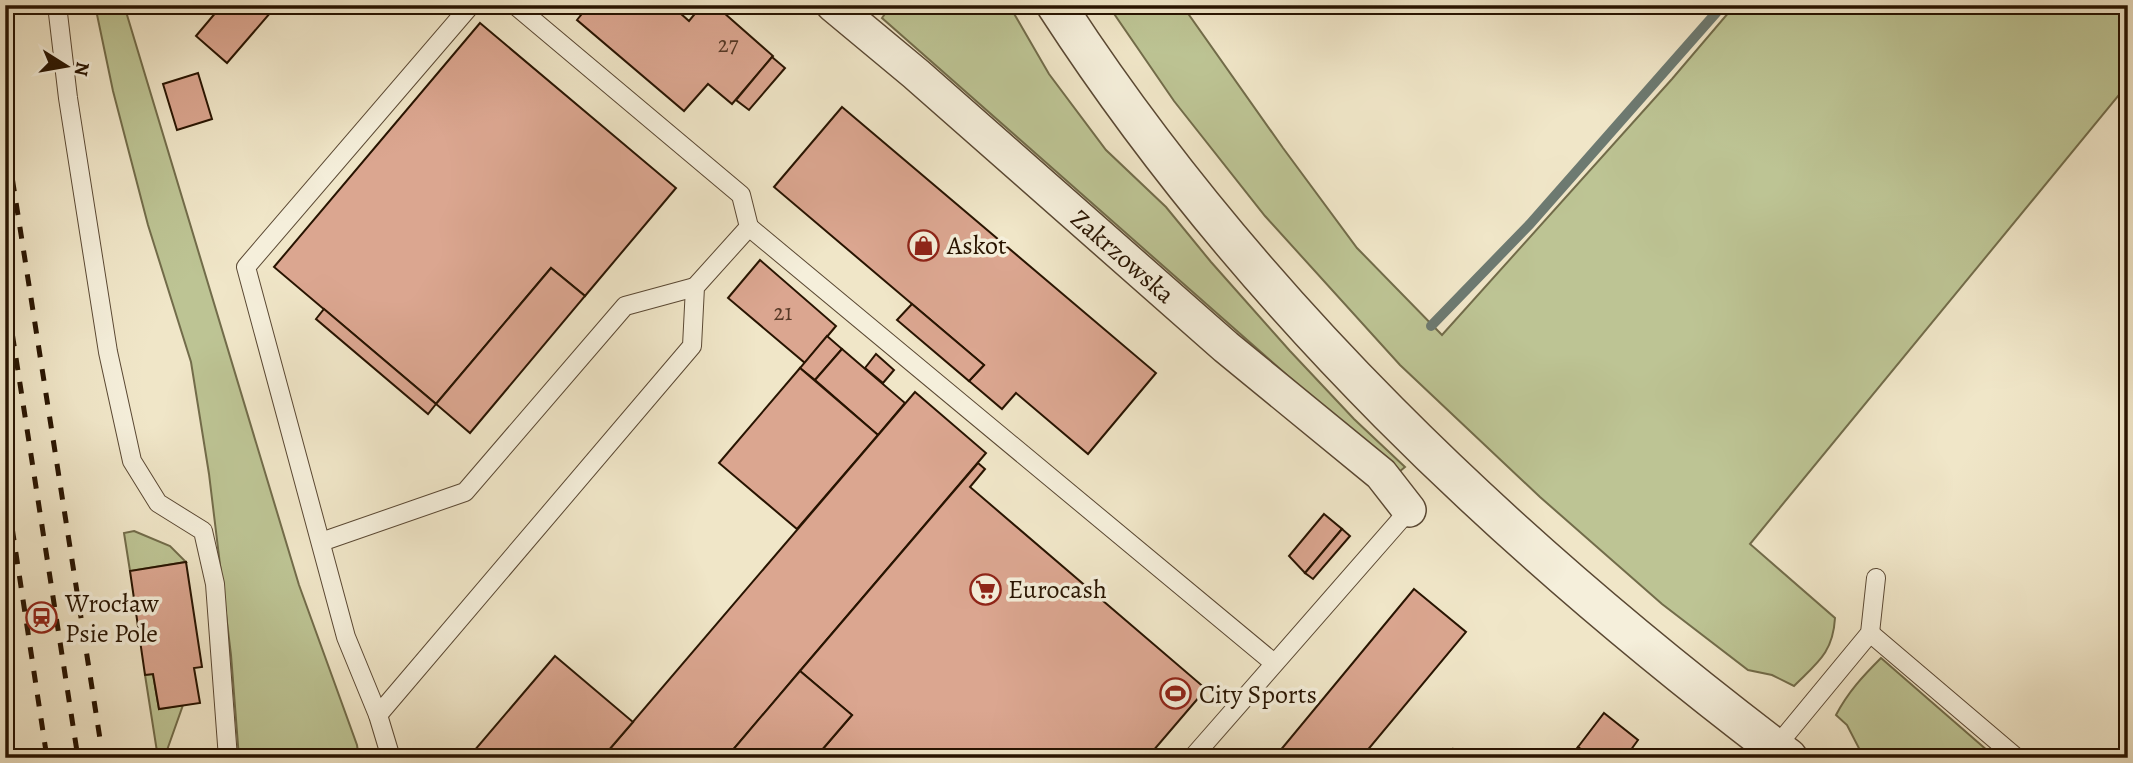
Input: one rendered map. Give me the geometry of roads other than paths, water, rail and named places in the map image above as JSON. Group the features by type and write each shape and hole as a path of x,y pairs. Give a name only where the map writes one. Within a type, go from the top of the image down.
{"street":[{"name":"Zakrzowska","path":"833,5 916,74 1226,347 1381,474 1409,510"},
{"path":"1056,5 1112,90 1246,260 1335,359 1426,450 1536,551 1658,657 1781,753"}],"lane":[{"path":"57,5 68,98 108,352 132,461 158,503 203,531 215,584 228,758"},
{"path":"391,758 378,715 346,637 246,267 471,5"},
{"path":"515,5 741,195 749,227 1274,663"},
{"path":"321,542 465,492 625,306 695,287 749,227"},
{"path":"378,715 692,346 695,287"},
{"path":"1192,758 1409,510"},
{"path":"1781,753 1870,633 1876,578"},
{"path":"1870,633 2017,758"}],"waterway":[{"path":"1431,326 1530,224 1723,5"}],"railway":[{"path":"5,132 103,758"},
{"path":"5,287 78,758"},
{"path":"5,481 47,758"}],"place":[{"name":"Askot","path":"924,245"},
{"name":"Eurocash","path":"985,589"},
{"name":"Wrocław Psie Pole","path":"42,618"},
{"name":"City Sports","path":"1176,694"}]}
